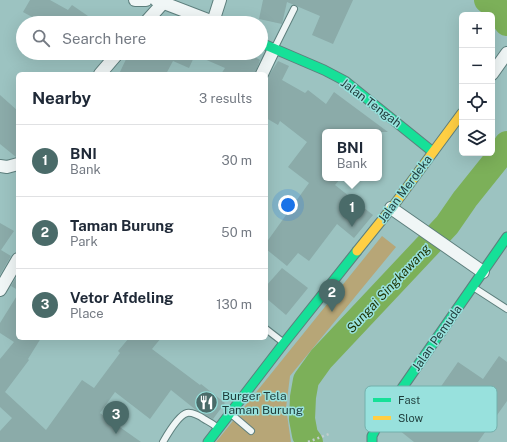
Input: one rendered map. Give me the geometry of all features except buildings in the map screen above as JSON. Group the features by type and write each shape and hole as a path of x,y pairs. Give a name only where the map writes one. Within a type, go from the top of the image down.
{"street":[{"path":"135,0 146,0"},
{"path":"216,16 220,0"},
{"path":"150,16 160,2 198,16"},
{"name":"Jalan Tengah","path":"268,46 324,70 345,81 432,152"},
{"path":"263,72 274,49"},
{"path":"495,69 507,54"},
{"path":"102,72 112,60"},
{"name":"Jalan Merdeka","path":"208,442 285,341 391,208 459,117"},
{"path":"0,166 7,167 16,165"},
{"path":"391,208 483,272"},
{"name":"Jalan Pemuda","path":"404,386 507,237"},
{"path":"0,290 16,262"},
{"name":"Jalan Pemuda","path":"372,442 372,436 374,432"}],"lane":[{"path":"274,49 294,9"},
{"path":"473,287 507,309"},
{"path":"268,330 285,341"},
{"path":"163,442 180,418 186,413 202,418 215,426 217,430"},
{"path":"230,414 251,432"}],"path":[{"path":"308,442 329,434"}],"shaded area":[{"path":"382,236 396,247 290,376 286,408 291,442 216,442"}],"waterway":[{"name":"Sungai Singkawang","path":"487,0 495,6 507,23"},
{"name":"Sungai Singkawang","path":"310,442 305,435 302,419 303,397 306,380 321,359 447,225 507,144"}],"traffic: fast":[{"path":"268,46 324,70 345,81 433,152"},
{"path":"404,386 507,237"},
{"path":"208,442 357,251"},
{"path":"372,442 372,436 374,432"}],"traffic: slow":[{"path":"357,251 394,205 459,117"}],"place":[{"name":"BNI","path":"352,227"},
{"name":"Taman Burung","path":"332,312"},
{"name":"Burger Tela Taman Burung","path":"206,403"},
{"name":"Vetor Afdeling","path":"116,434"}]}
